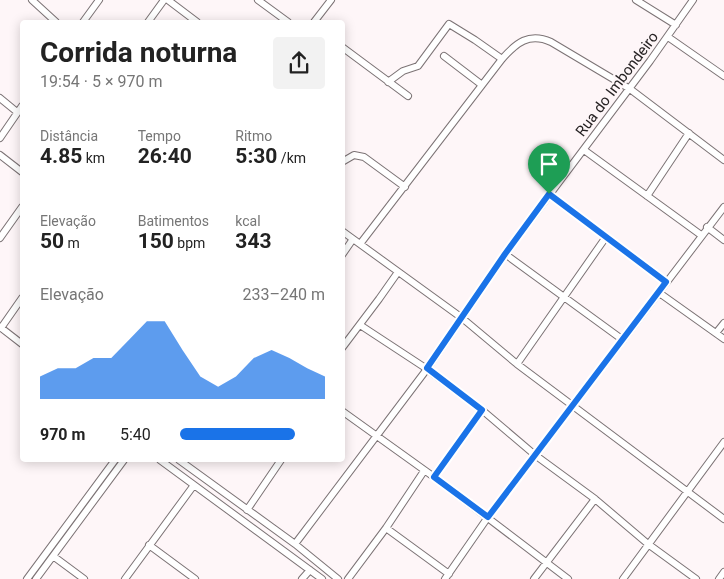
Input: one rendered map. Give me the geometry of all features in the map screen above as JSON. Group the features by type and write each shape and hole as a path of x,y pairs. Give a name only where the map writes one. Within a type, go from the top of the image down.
{"street":[{"path":"32,0 54,20"},
{"path":"84,20 99,0"},
{"path":"150,20 166,0 194,20"},
{"path":"258,0 285,20"},
{"path":"316,20 331,0"},
{"path":"636,0 676,24"},
{"name":"Rua do Imbondeiro","path":"294,544 427,368 505,254 630,89 693,0"},
{"path":"388,82 403,70 418,66 449,24 470,36 502,59"},
{"path":"668,37 724,76"},
{"path":"360,244 502,59 522,40 546,40 630,89 724,160"},
{"path":"345,49 408,96"},
{"path":"444,56 482,85"},
{"path":"0,98 17,112"},
{"path":"0,138 20,108"},
{"path":"646,196 690,133"},
{"path":"584,150 701,235"},
{"path":"0,155 20,170"},
{"path":"345,160 354,155 364,157 405,187"},
{"path":"549,194 666,282"},
{"path":"386,528 447,576 488,517 724,206"},
{"path":"0,238 20,210"},
{"path":"707,227 724,240"},
{"path":"345,233 462,318 517,364 724,518"},
{"path":"517,364 606,236"},
{"path":"345,251 353,240"},
{"path":"505,254 623,340"},
{"path":"345,344 398,272"},
{"path":"658,292 724,340"},
{"path":"20,301 0,328 20,343"},
{"path":"716,333 724,323"},
{"path":"360,325 427,368 482,410 535,455 595,499 648,544 696,579"},
{"path":"434,477 482,410"},
{"path":"345,413 488,517 568,579"},
{"path":"622,579 724,442"},
{"path":"27,579 113,462"},
{"path":"36,579 123,462"},
{"path":"163,462 322,579"},
{"path":"184,462 338,579"},
{"path":"247,510 280,462"},
{"path":"348,579 386,528 424,471"},
{"path":"125,579 194,486"},
{"path":"534,579 595,499"},
{"path":"149,545 195,579"},
{"path":"53,556 84,579"},
{"path":"302,579 310,570"},
{"path":"719,579 724,572"}],"route":[{"path":"549,194 666,282 488,517 434,477 482,410 427,368 505,254 549,194"}]}
